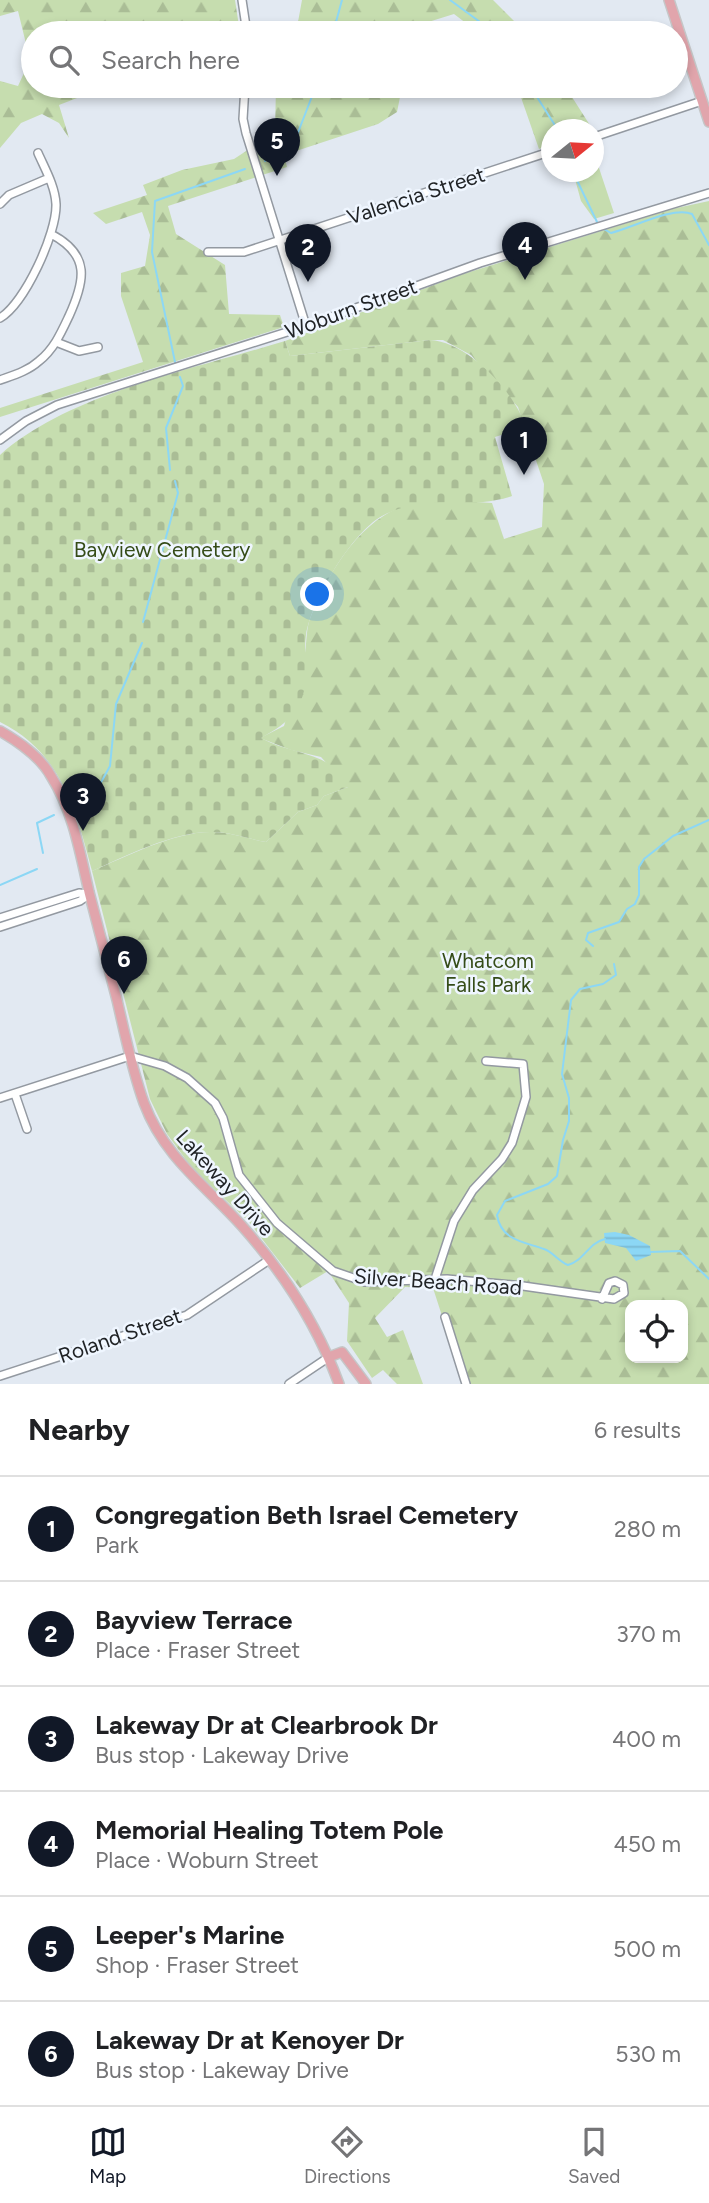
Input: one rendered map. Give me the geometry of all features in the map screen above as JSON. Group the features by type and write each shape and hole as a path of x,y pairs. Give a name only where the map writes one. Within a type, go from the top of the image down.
{"main road":[{"path":"669,0 676,21"},
{"path":"688,59 709,121"},
{"name":"Lakeway Drive","path":"0,731 32,753 51,775 73,823 130,1056 144,1101 169,1151 188,1175 242,1226 268,1260 316,1329 339,1384"},
{"path":"329,1357 342,1352 366,1384"}],"street":[{"path":"242,0 245,21"},
{"path":"244,98 243,119 246,133 306,326"},
{"path":"604,133 702,102"},
{"path":"0,317 20,297 51,234 56,202 38,153"},
{"name":"Valencia Street","path":"208,252 244,252 541,154"},
{"path":"0,204 9,195 49,178"},
{"name":"Woburn Street","path":"0,440 26,421 58,405 306,326 460,270 709,193"},
{"path":"0,380 33,366 56,342 79,295 82,271 75,253 51,234"},
{"path":"56,342 79,351 98,347"},
{"path":"0,918 79,893 90,894"},
{"path":"0,927 80,901 90,894"},
{"path":"0,1098 130,1056"},
{"name":"Silver Beach Road","path":"130,1056 176,1071 209,1096 222,1114 239,1175 278,1223 327,1267 365,1282 435,1279 523,1286 602,1299"},
{"path":"435,1279 442,1249 454,1221 472,1190 508,1151 525,1105 526,1075 523,1064 486,1061"},
{"path":"15,1094 27,1129"},
{"name":"Roland Street","path":"0,1376 187,1315 268,1260"},
{"path":"445,1317 466,1384"},
{"path":"289,1384 329,1357"}],"green space":[{"path":"0,0 235,0 238,21 21,21 21,23 18,11 0,16"},
{"path":"302,0 493,0 514,21 463,21 454,14 432,21 298,21"},
{"path":"21,80 21,98 77,98 59,105 69,138 59,123 42,114 21,123 0,148 0,81 18,86"},
{"path":"276,98 400,98 397,112 378,124 284,155 287,167 168,206 176,234 225,265 229,314 280,315 284,327 0,417 0,408 143,362 121,296 121,273 145,266 150,235 142,212 106,224 93,213 147,195 143,185 182,170 234,159 275,132"},
{"path":"521,98 573,98 586,119 541,119 539,149"},
{"path":"576,182 604,182 614,213 594,219 581,201"},
{"name":"Whatcom Falls Park","path":"709,201 709,1384 464,1384 433,1288 405,1287 375,1318 387,1337 403,1330 423,1384 397,1384 383,1370 372,1378 347,1341 349,1303 328,1271 300,1288 249,1222 192,1168 167,1134 150,1099 92,871 151,846 198,833 226,833 266,842 298,812 317,805 324,796 348,787 321,757 291,750 260,738 284,726 301,671 309,621 318,600 346,552 371,525 401,507 446,500 492,503 504,539 542,527 544,484 518,407 471,355 443,340 430,340 290,356 285,341 463,274 672,209"},
{"name":"Bayview Cemetery","path":"430,340 459,349 488,371 511,398 526,427 495,437 512,496 479,502 415,505 382,516 358,537 324,587 309,621 306,635 303,696 288,720 261,738 330,764 348,782 348,787 324,796 317,805 298,812 266,842 226,833 198,833 151,846 92,871 72,805 52,766 38,749 0,722 0,455 29,433 97,399 135,385 285,341 290,356"}],"water":[{"path":"604,1233 629,1235 650,1246 651,1255 636,1261 626,1248 605,1243"}],"waterway":[{"path":"336,21 342,0"},
{"path":"450,0 479,21"},
{"path":"265,161 297,135 311,98"},
{"path":"538,98 551,119"},
{"path":"175,362 152,252 155,201 245,169"},
{"path":"578,182 598,224"},
{"path":"602,228 611,233 664,215 684,212 692,214 709,245"},
{"path":"170,470 166,428 183,386 180,377"},
{"path":"143,622 178,493 175,481"},
{"path":"87,808 110,766 116,704 142,643"},
{"path":"43,853 37,823 54,815"},
{"path":"593,946 586,940 588,933 619,922 627,909 635,904 639,895 639,867 644,859 673,836 709,820"},
{"path":"0,885 37,869"},
{"path":"605,1239 594,1244 579,1259 568,1265 547,1250 509,1235 499,1224 497,1215 505,1201 548,1184 557,1176 569,1121 569,1098 562,1074 571,1000 580,989 603,984 616,975 614,964"},
{"path":"649,1252 680,1251 709,1279"}],"place":[{"name":"Leeper's Marine","path":"277,176"},
{"name":"Memorial Healing Totem Pole","path":"525,280"},
{"name":"Bayview Terrace","path":"308,282"},
{"name":"Congregation Beth Israel Cemetery","path":"524,475"},
{"name":"Lakeway Dr at Clearbrook Dr","path":"83,831"},
{"name":"Lakeway Dr at Kenoyer Dr","path":"124,994"}]}
